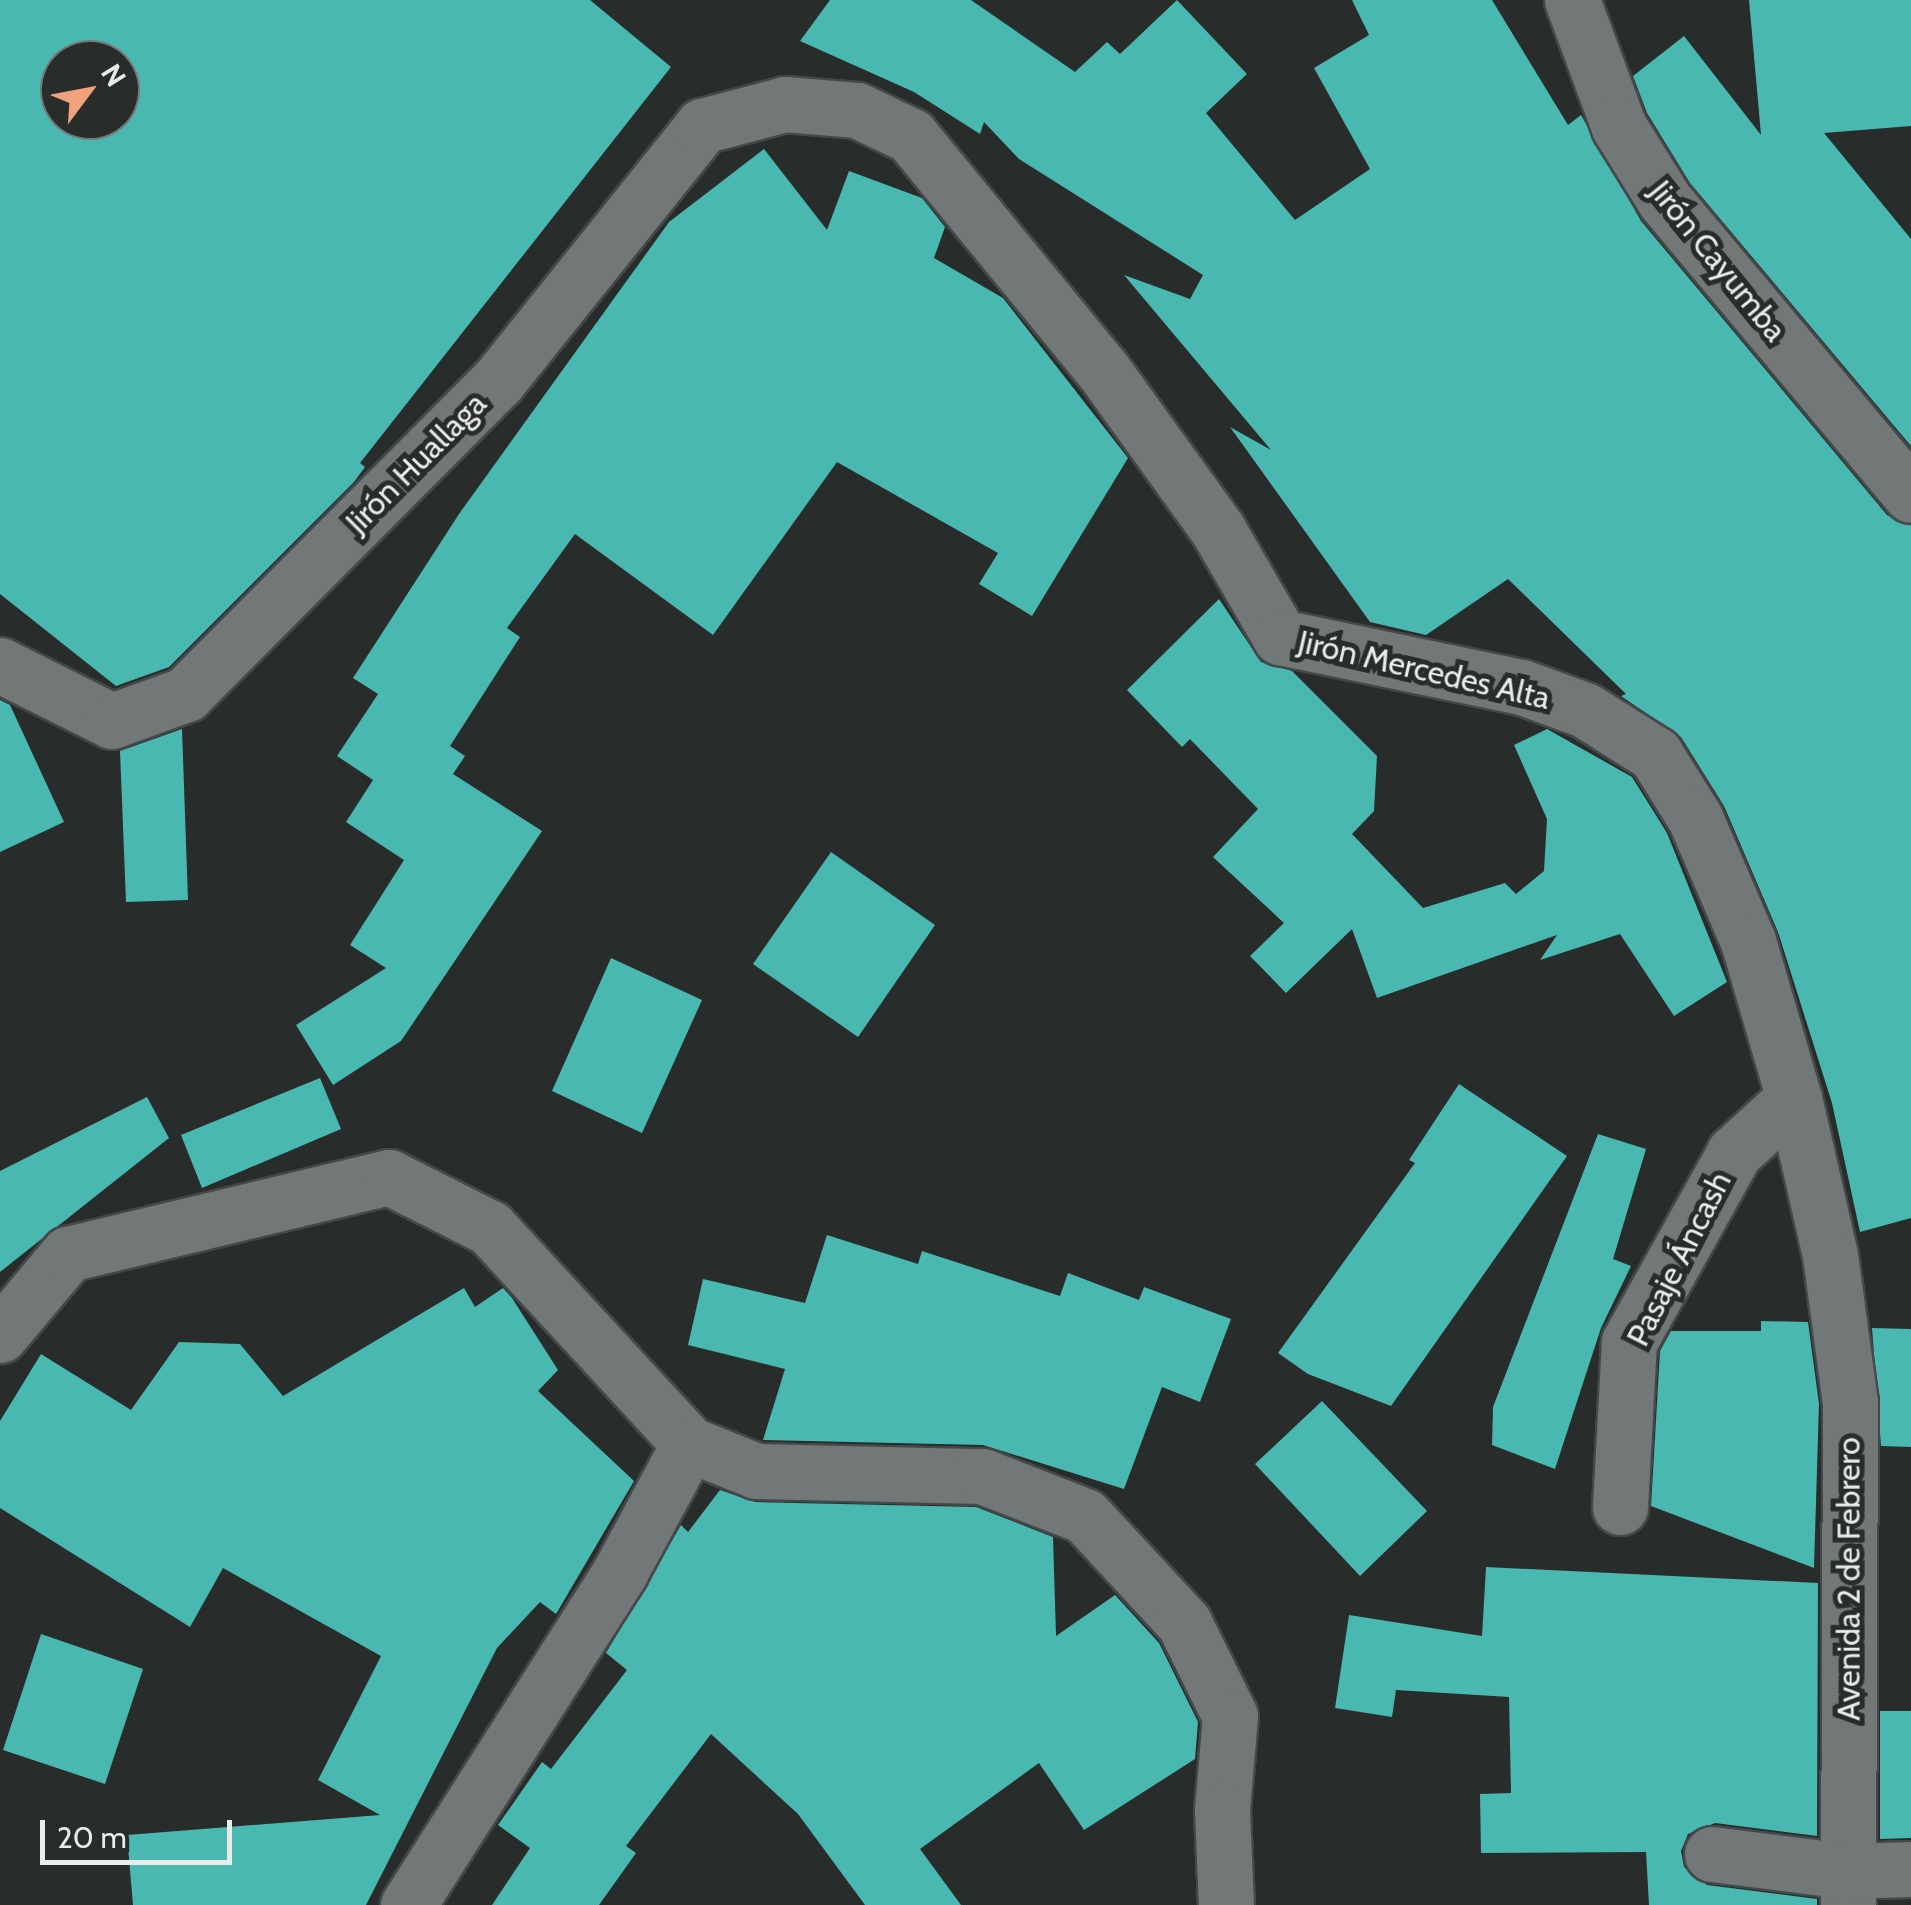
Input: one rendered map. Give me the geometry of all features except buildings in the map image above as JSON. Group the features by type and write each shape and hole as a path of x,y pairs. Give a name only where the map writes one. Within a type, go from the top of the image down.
{"street":[{"name":"Jirón Cayumba","path":"1572,0 1619,127 1665,202 1911,495"},
{"name":"Jirón Huallaga","path":"0,665 112,720 186,694 498,381 702,126 785,104"},
{"name":"Jirón Mercedes Alta","path":"785,104 857,110 911,136 1102,370 1218,530 1280,637 1522,688 1585,710 1655,754 1695,818 1748,942 1794,1098 1830,1254"},
{"name":"Pasaje Áncash","path":"1620,1508 1629,1342 1734,1153 1794,1098"},
{"path":"0,1336 68,1254 388,1177 490,1228 689,1444 756,1470 982,1476 1085,1516 1184,1623 1230,1716 1222,1810 1226,1905"},
{"name":"Avenida 2 de Febrero","path":"1830,1254 1850,1402 1847,1888"},
{"path":"408,1905 620,1572 689,1444"},
{"path":"1712,1854 1847,1888 1911,1868"},
{"path":"1189,1905 1205,1905"}]}
